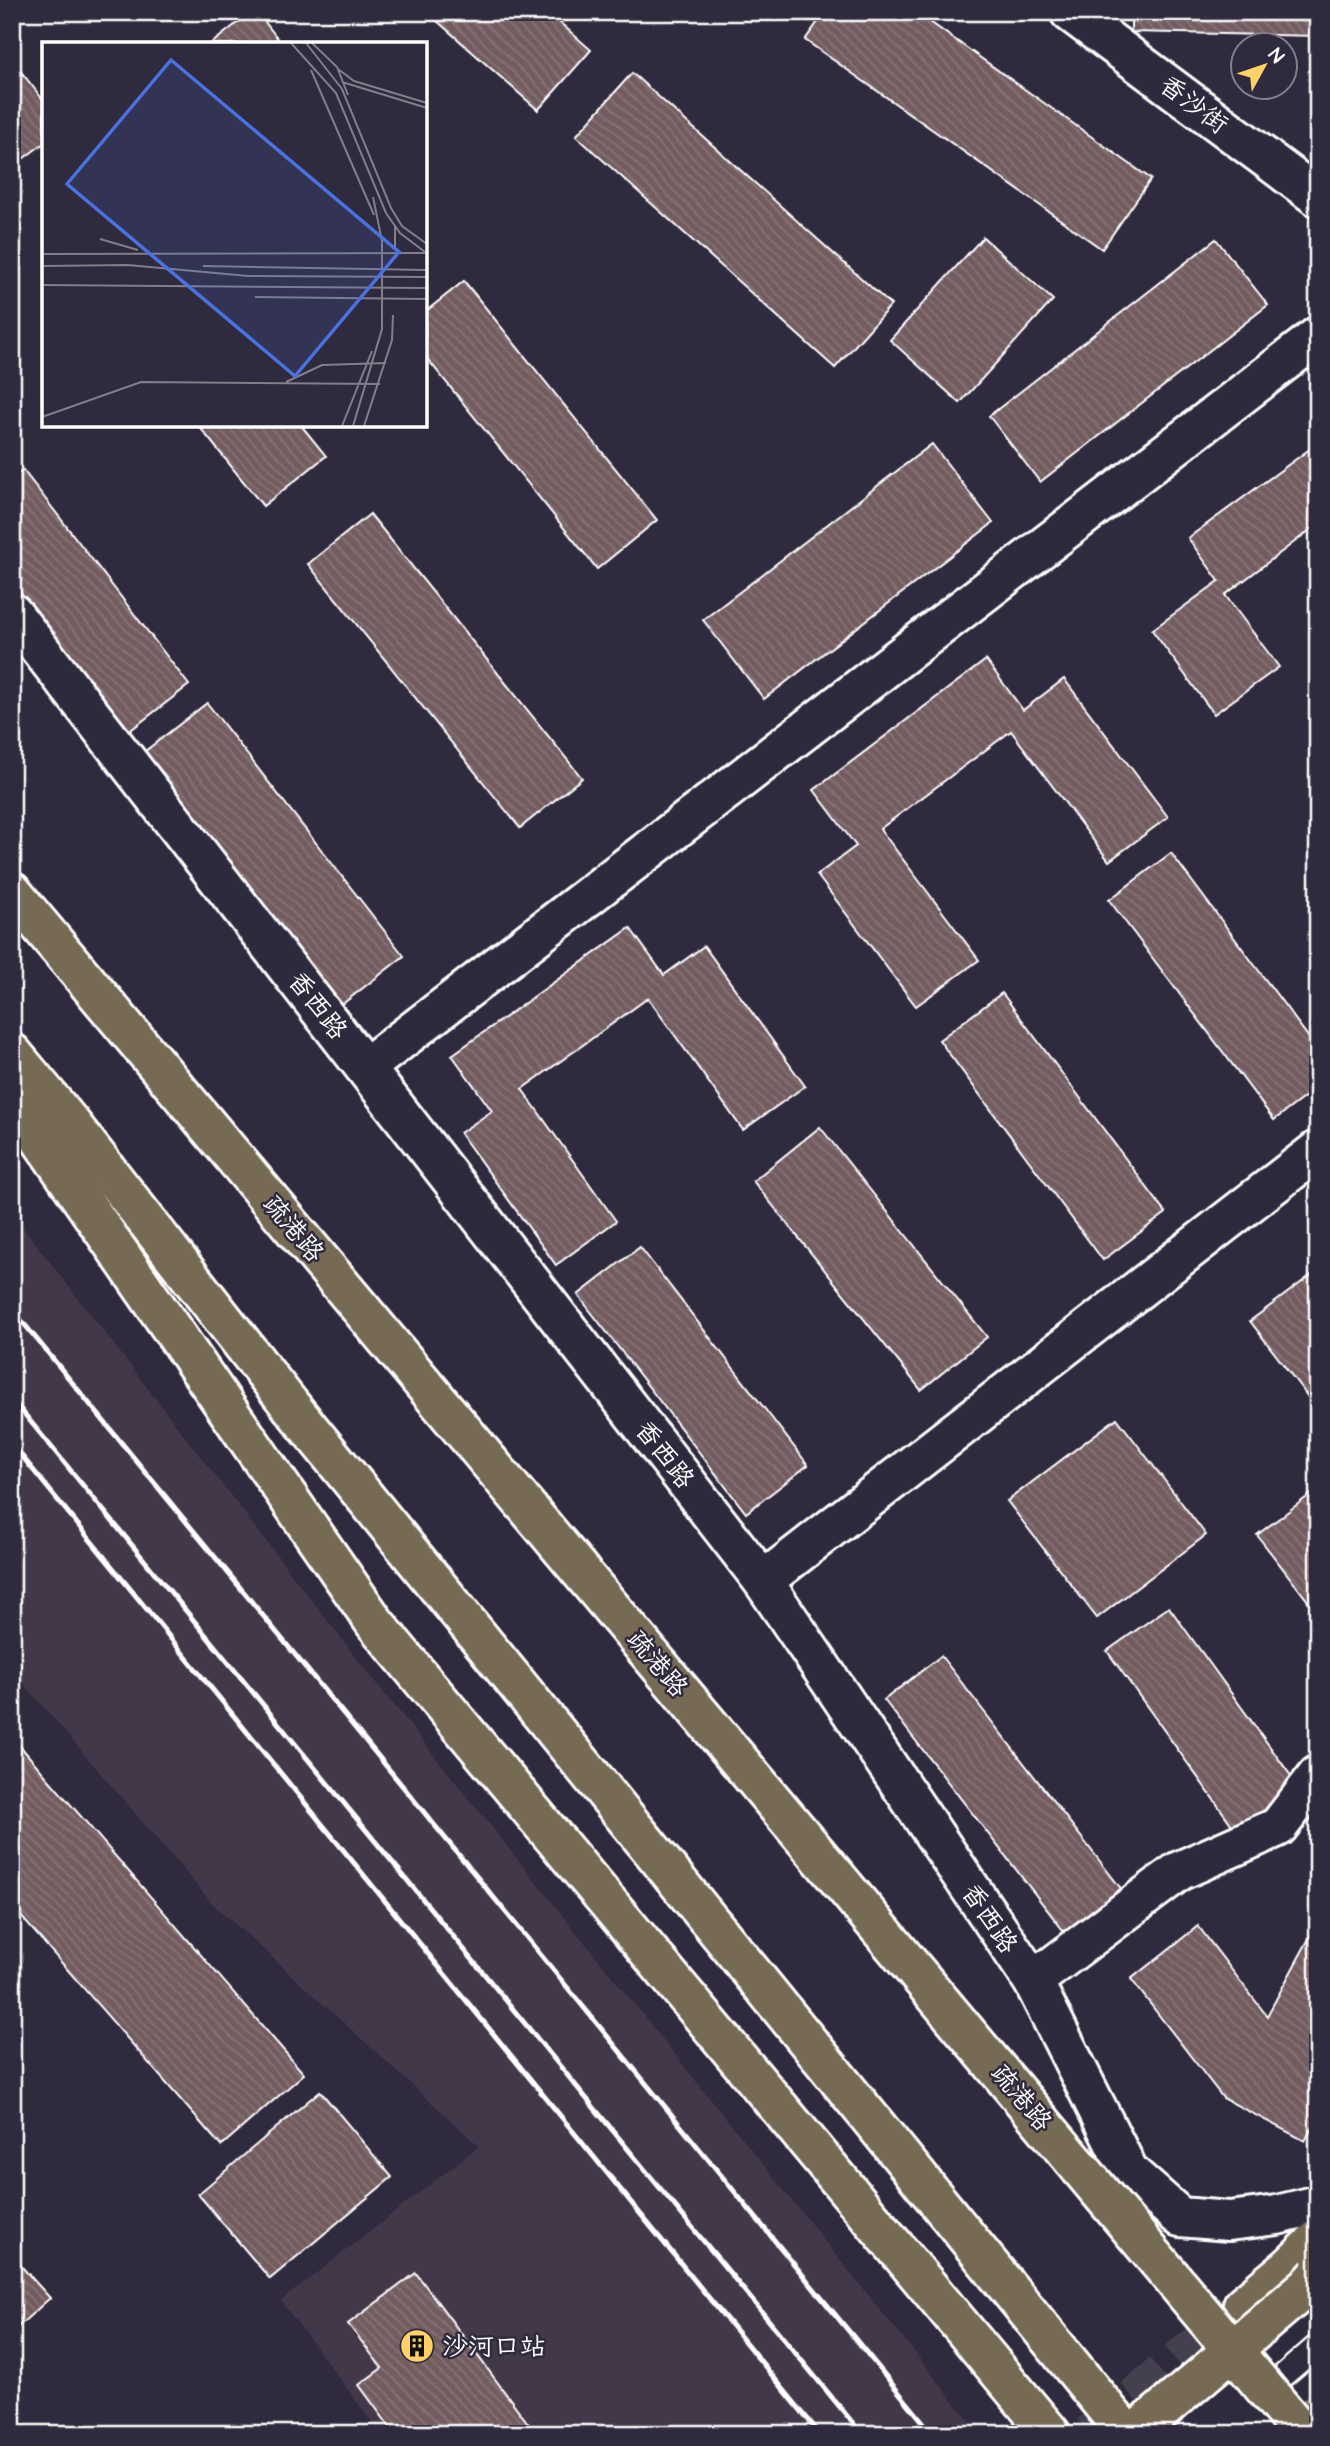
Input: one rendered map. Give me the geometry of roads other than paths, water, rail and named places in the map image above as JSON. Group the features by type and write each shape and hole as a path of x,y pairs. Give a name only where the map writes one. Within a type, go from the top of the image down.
{"main road":[{"name":"疏港路","path":"12,892 1080,2168 1311,2413"},
{"path":"12,1053 71,1124 290,1405 1127,2434"},
{"path":"12,1098 375,1623 1051,2434"},
{"path":"1243,2305 1318,2239"},
{"path":"1133,2434 1318,2275"}],"street":[{"name":"香沙街","path":"1070,12 1318,197"},
{"path":"366,1067 1318,336"},
{"name":"香西路","path":"12,613 763,1581 1033,1981 1129,2172 1180,2217 1229,2221 1277,2215 1318,2205"},
{"path":"763,1581 1318,1150"},
{"path":"1033,1981 1180,1871 1278,1828 1318,1775"}],"lane":[{"path":"1266,2360 1318,2315"},
{"path":"1311,2413 1318,2376"}],"tunnel":[{"path":"1089,2434 1239,2309"}],"railway":[{"path":"12,1309 933,2434"},
{"path":"12,1399 862,2434"},
{"path":"12,1444 820,2434"}],"place":[{"name":"沙河口站","path":"417,2346"}]}
